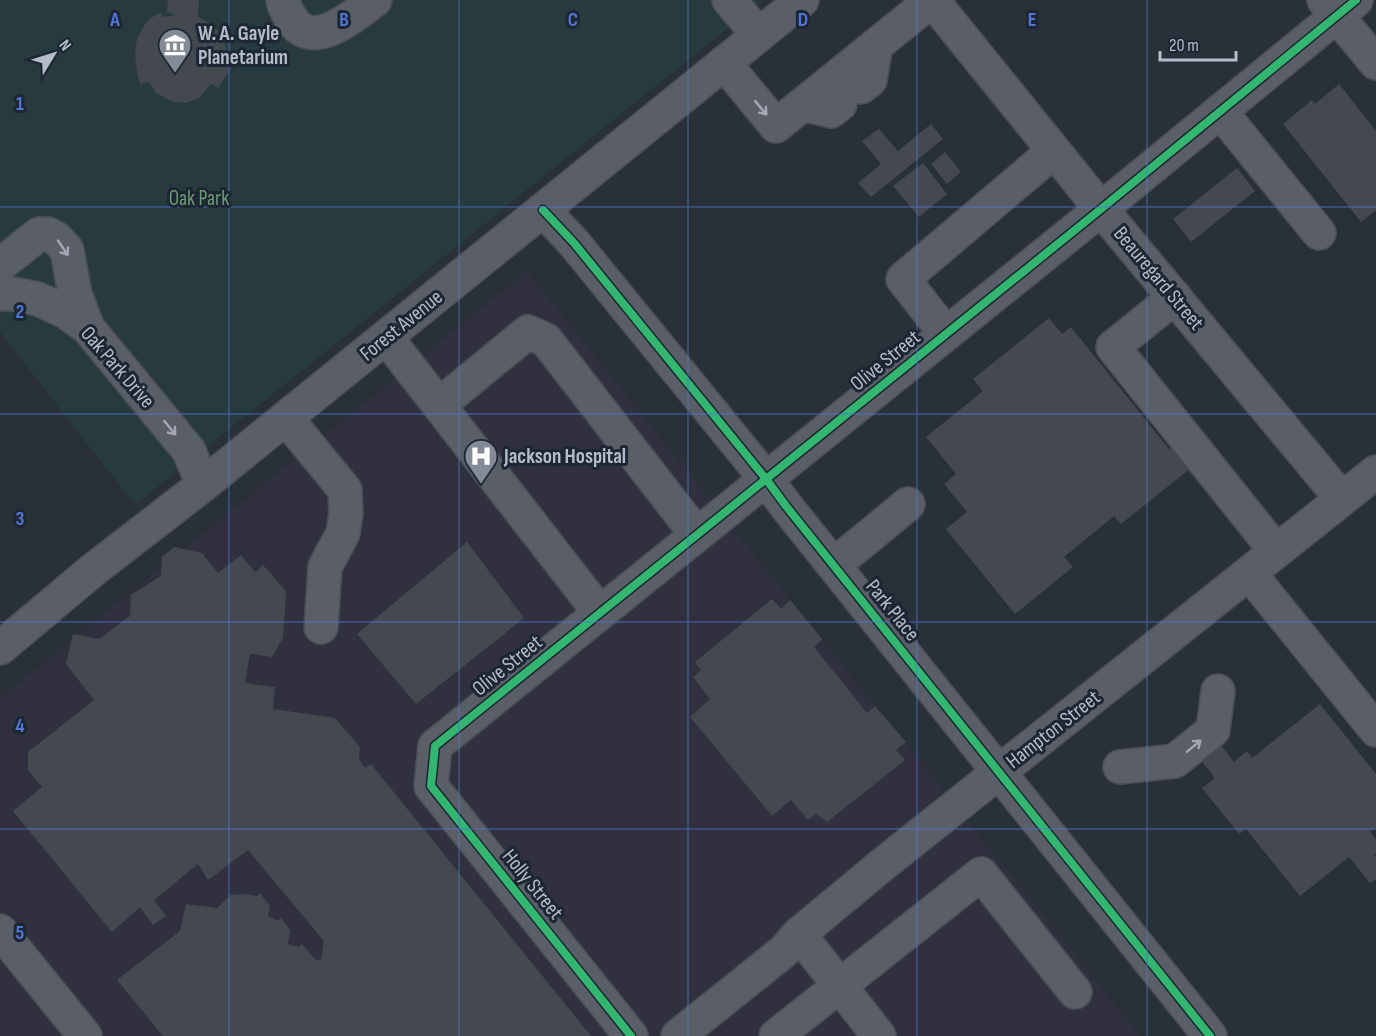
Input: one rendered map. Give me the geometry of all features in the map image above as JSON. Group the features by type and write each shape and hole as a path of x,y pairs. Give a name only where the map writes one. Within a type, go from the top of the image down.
{"street":[{"path":"283,0 294,23 304,32 319,33 341,25 375,0"},
{"path":"729,0 759,35"},
{"name":"Forest Avenue","path":"0,648 93,570 203,485 802,0"},
{"path":"724,63 776,126 932,0"},
{"name":"Beauregard Street","path":"932,0 1101,209 1342,499"},
{"path":"1339,5 1376,63"},
{"name":"Olive Street","path":"435,746 1101,209 1220,111 1339,5"},
{"path":"803,104 831,111 870,80 876,45"},
{"path":"1220,111 1319,233"},
{"path":"946,334 903,279 1054,151"},
{"name":"Park Place","path":"543,210 574,243 766,479 1210,1036"},
{"path":"0,265 39,234 48,234 56,238 67,250 75,294 88,328"},
{"name":"Oak Park Drive","path":"0,294 38,299 66,312 88,328 189,451 203,485"},
{"path":"1175,297 1113,347 1276,551"},
{"path":"440,405 528,332 546,339 697,535"},
{"path":"386,337 600,613"},
{"path":"286,418 345,490 346,513 343,533 326,567 321,627"},
{"name":"Hampton Street","path":"678,1036 784,951 799,934 999,771 1376,472"},
{"path":"834,565 908,504"},
{"path":"1249,573 1376,730"},
{"path":"1120,768 1175,761 1213,730 1218,691"},
{"name":"Holly Street","path":"435,746 431,786 631,1036"},
{"path":"776,1036 981,874 1075,992"},
{"path":"0,931 85,1036"},
{"path":"799,934 879,1036"}],"shaded area":[{"name":"Jackson Hospital","path":"527,271 1140,1036 0,1036 0,698"}],"green space":[{"name":"Oak Park","path":"0,0 763,0 135,505 0,332"}],"building":[{"path":"168,0 199,0 198,17 221,34 228,54 228,72 218,88 211,84 199,98 186,103 174,102 156,93 149,82 140,84 137,72 135,54 137,39 149,19 160,13 164,17 175,15 167,12"},
{"path":"1339,84 1376,131 1376,210 1361,222 1283,124 1312,100 1315,104"},
{"path":"931,124 943,139 871,197 858,183 881,164 862,141 879,129 898,151"},
{"path":"945,152 961,172 947,184 931,164"},
{"path":"923,163 947,194 919,217 893,186"},
{"path":"1237,168 1255,191 1191,242 1173,219"},
{"path":"1049,318 1062,334 1071,327 1169,449 1178,442 1196,464 1121,524 1114,516 1064,557 1073,567 1015,614 946,529 967,512 944,484 956,474 926,437 983,391 973,379"},
{"path":"467,542 524,618 416,704 357,634"},
{"path":"174,547 202,553 218,573 241,555 255,572 263,565 286,591 283,638 272,657 250,654 245,683 275,687 273,709 335,718 360,747 359,759 365,768 371,764 591,1036 163,1036 117,980 180,931 186,904 217,908 230,895 257,896 260,893 270,906 268,916 278,921 281,918 290,930 288,944 298,947 302,944 316,960 321,960 324,941 248,850 208,880 198,864 154,900 166,916 153,925 140,907 112,932 13,811 42,787 28,770 28,752 94,700 66,664 73,634 99,639 130,616 131,595 161,576 162,557"},
{"path":"772,599 781,609 790,600 822,639 814,647 867,713 875,706 906,742 896,750 905,760 827,822 816,814 808,820 791,800 772,816 690,717 710,699 693,677 701,670 695,662"},
{"path":"1320,704 1376,774 1376,828 1370,832 1376,840 1376,854 1374,855 1376,857 1376,879 1370,883 1349,857 1300,896 1246,829 1239,834 1202,788 1215,778 1195,753 1215,737 1234,762 1247,751 1252,758"}],"cycle path":[{"path":"631,1036 431,786 435,746 1101,209 1356,0"},
{"path":"543,210 574,243 766,479 1210,1036"}],"place":[{"name":"W. A. Gayle Planetarium","path":"175,74"},
{"name":"Jackson Hospital","path":"481,485"}]}
